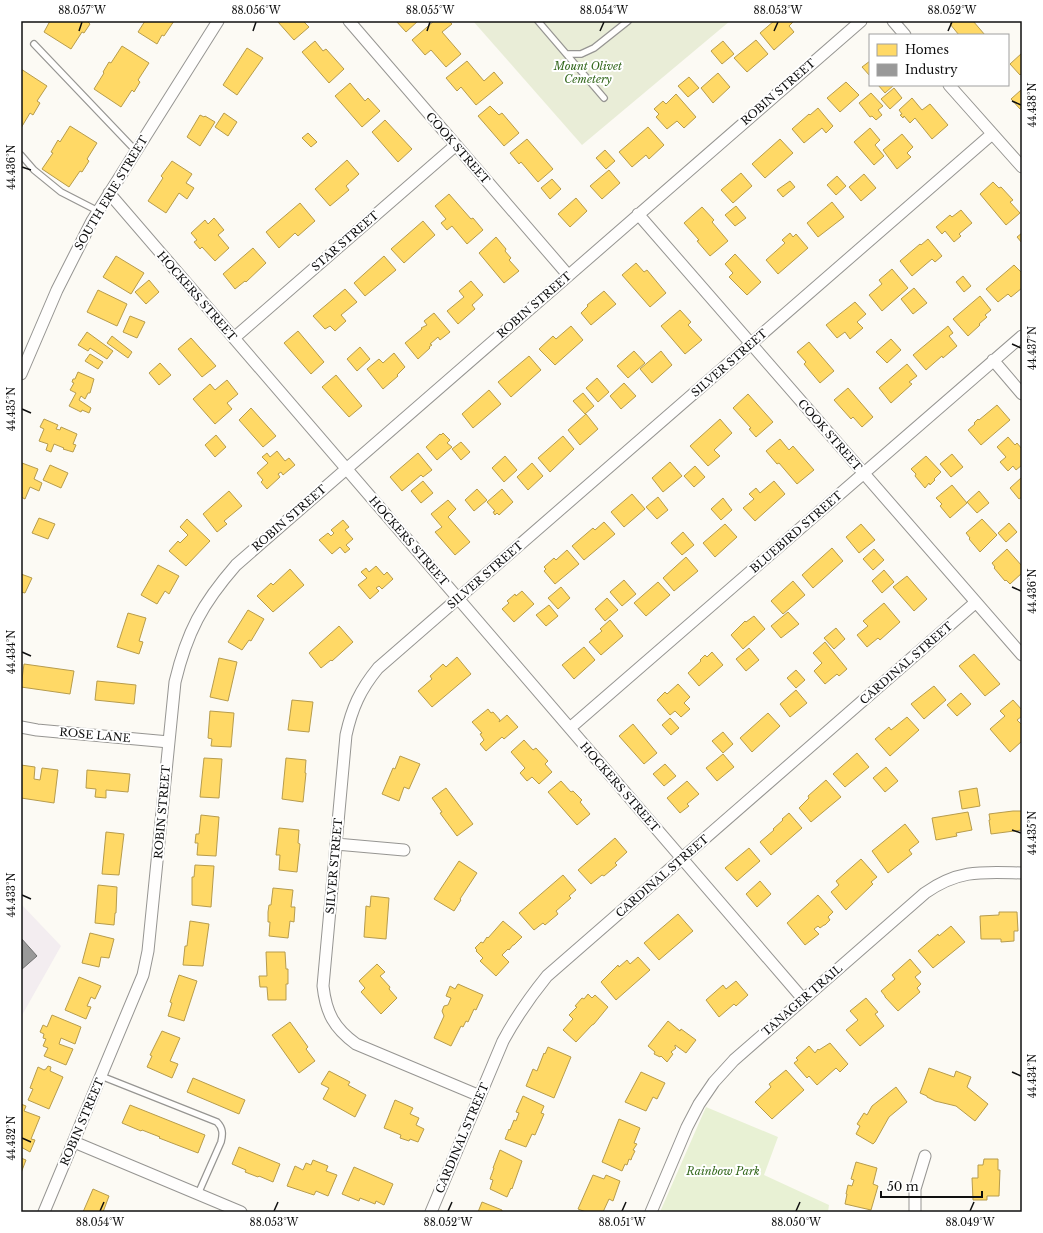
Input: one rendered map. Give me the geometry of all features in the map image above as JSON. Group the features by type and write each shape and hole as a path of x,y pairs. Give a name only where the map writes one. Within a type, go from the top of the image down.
{"street":[{"name":"SOUTH ERIE STREET","path":"21,374 57,290 98,211 218,21"},
{"name":"COOK STREET","path":"349,21 568,275"},
{"name":"ROBIN STREET","path":"44,1212 136,995 143,975 148,951 175,682 181,656 190,631 203,607 218,585 236,565 346,468 861,21"},
{"path":"893,21 904,34"},
{"path":"950,86 1022,168"},
{"name":"SILVER STREET","path":"480,1096 356,1044 337,1027 331,1017 325,1001 323,986 346,735 350,717 358,698 367,682 378,668 992,134"},
{"name":"STAR STREET","path":"234,338 456,145"},
{"name":"HOCKERS STREET","path":"109,193 803,999"},
{"name":"COOK STREET","path":"638,214 1022,655"},
{"name":"BLUEBIRD STREET","path":"570,728 1022,336"},
{"path":"993,360 1022,394"},
{"name":"CARDINAL STREET","path":"431,1212 515,1017 530,996 548,976 976,602"},
{"name":"ROSE LANE","path":"21,726 37,730 169,742"},
{"path":"336,844 404,850"},
{"name":"TANAGER TRAIL","path":"651,1212 687,1127 699,1104 714,1082 734,1060 925,893 938,884 963,874 979,872 1022,873"},
{"path":"74,1142 241,1212"},
{"path":"915,1212 915,1189 925,1156"}],"lane":[{"path":"538,21 604,98"},
{"path":"567,54 580,54 594,48 628,21"},
{"path":"34,44 136,151"},
{"path":"21,155 34,170 61,192 98,211"},
{"path":"101,1076 216,1122 221,1126 223,1135 221,1142 198,1194"}],"shaded area":[{"path":"21,904 61,946 21,1017"}],"green space":[{"name":"Mount Olivet Cemetery","path":"473,21 730,21 582,145"},
{"name":"Rainbow Park","path":"706,1107 778,1137 764,1175 829,1205 828,1212 660,1212"}],"building: Homes":[{"path":"50,21 89,21 88,22 90,24 84,33 82,32 71,49 44,32"},
{"path":"145,21 174,21 164,36 162,35 157,44 138,32"},
{"path":"303,21 309,27 294,40 278,22"},
{"path":"396,21 418,21 406,32"},
{"path":"434,21 449,21 452,24 442,32 461,54 446,67 431,50 425,55 412,40"},
{"path":"774,21 794,21 789,26 794,32 774,50 760,33"},
{"path":"953,21 973,21 984,34 958,34 950,24"},
{"path":"756,40 768,54 747,72 734,58"},
{"path":"315,41 323,51 326,49 344,69 329,83 302,52"},
{"path":"723,41 734,54 722,64 711,51"},
{"path":"122,46 149,63 138,80 140,82 134,92 132,90 121,107 94,89 109,62 111,63"},
{"path":"247,48 263,58 237,95 223,85"},
{"path":"1022,53 1022,73 1020,75 1010,64"},
{"path":"467,61 484,81 494,72 503,83 476,105 461,87 457,91 446,78"},
{"path":"869,62 869,75 862,67"},
{"path":"21,69 47,86 37,101 40,103 33,115 30,113 21,128"},
{"path":"718,73 730,87 713,103 701,88"},
{"path":"689,77 699,88 688,97 678,86"},
{"path":"846,82 859,95 840,112 827,98"},
{"path":"350,83 365,101 368,98 380,111 362,127 335,96"},
{"path":"879,86 893,86 885,93"},
{"path":"894,88 902,98 890,109 881,99"},
{"path":"1021,90 1022,108 1020,109 1011,99"},
{"path":"871,93 883,106 878,110 882,115 876,120 872,116 870,117 859,103"},
{"path":"676,94 696,117 684,128 677,121 667,129 656,117 659,114 654,109 663,101 666,104"},
{"path":"912,98 922,110 930,104 948,125 932,139 915,118 910,123 904,116 903,118 900,115 902,114 899,110"},
{"path":"490,106 499,115 502,113 519,133 504,146 478,116"},
{"path":"818,108 833,126 826,133 822,128 804,143 792,129"},
{"path":"224,113 237,122 228,136 215,127"},
{"path":"200,115 205,116 215,122 200,146 187,137"},
{"path":"385,120 412,149 398,162 372,132"},
{"path":"70,126 97,143 87,159 89,161 82,172 80,171 69,187 42,169 53,153 51,152 58,140 60,142"},
{"path":"648,127 664,145 649,159 646,155 632,167 619,152"},
{"path":"870,128 880,140 875,145 884,156 874,165 854,142"},
{"path":"308,133 317,142 311,147 302,138"},
{"path":"902,134 913,147 907,153 911,157 897,169 883,150"},
{"path":"527,139 553,169 538,182 521,162 519,164 510,153"},
{"path":"780,139 793,153 765,178 752,164"},
{"path":"605,150 615,161 606,169 596,158"},
{"path":"347,160 359,174 346,186 349,190 330,206 315,189"},
{"path":"172,161 192,174 186,183 194,188 187,199 179,193 166,213 148,201 163,178 161,176"},
{"path":"609,170 620,183 602,199 590,186"},
{"path":"741,173 752,186 733,203 721,190"},
{"path":"864,174 876,188 861,201 849,187"},
{"path":"837,176 846,186 836,195 827,185"},
{"path":"552,179 561,189 550,199 541,188"},
{"path":"790,181 795,187 783,197 777,190"},
{"path":"993,182 999,188 1001,187 1013,200 1010,202 1020,213 1006,225 980,194"},
{"path":"449,194 483,230 467,244 452,226 447,230 441,223 446,219 435,206"},
{"path":"576,198 587,211 570,227 558,214"},
{"path":"832,202 844,217 818,237 807,223"},
{"path":"300,203 315,221 298,236 295,233 279,248 266,232"},
{"path":"736,206 746,218 735,226 725,215"},
{"path":"702,207 714,220 712,222 728,241 710,256 697,241 699,240 684,223"},
{"path":"961,210 972,223 959,234 961,236 954,242 945,231 942,234 936,227 950,215 952,217"},
{"path":"214,218 224,230 218,235 229,248 215,261 202,247 200,249 194,242 197,240 191,233 205,220 208,224"},
{"path":"423,221 435,235 404,263 391,249"},
{"path":"790,233 793,237 796,234 808,248 778,274 766,260 785,243 782,240"},
{"path":"1022,233 1022,243 1017,237"},
{"path":"496,237 506,249 505,251 511,258 509,260 519,271 504,283 479,253"},
{"path":"928,239 942,256 935,262 932,259 912,276 900,261"},
{"path":"253,248 266,263 246,282 245,281 235,289 223,274"},
{"path":"735,254 761,282 747,295 729,277 733,273 725,264"},
{"path":"116,256 144,273 131,294 103,277"},
{"path":"384,256 396,270 365,296 354,283"},
{"path":"636,263 644,272 647,270 666,293 650,307 622,275"},
{"path":"1014,265 1022,273 1022,288 1011,297 1008,294 998,302 986,289"},
{"path":"892,269 908,288 882,311 869,295 882,284 879,280"},
{"path":"963,276 971,286 964,292 956,282"},
{"path":"149,280 159,292 146,304 135,292"},
{"path":"471,281 483,295 472,305 475,309 458,324 447,311 464,297 459,291"},
{"path":"914,288 927,303 913,314 901,299"},
{"path":"345,289 357,302 341,315 346,321 335,331 330,326 325,329 313,316"},
{"path":"98,290 127,304 117,326 87,312"},
{"path":"604,291 616,304 591,325 581,313 588,306 587,305"},
{"path":"980,296 991,310 985,315 987,317 979,324 980,325 968,336 953,319"},
{"path":"855,302 866,314 857,322 863,328 850,339 845,332 837,338 826,325"},
{"path":"680,310 691,322 688,325 702,340 685,354 661,326"},
{"path":"434,313 450,332 440,340 438,337 430,344 432,345 429,347 430,348 418,359 405,343 422,329 421,328 427,325 424,321"},
{"path":"130,316 145,322 137,338 123,332"},
{"path":"571,326 583,340 555,365 539,349 553,336 556,339"},
{"path":"948,326 953,333 949,336 957,346 943,358 942,356 926,370 913,355"},
{"path":"298,331 324,362 311,374 284,343"},
{"path":"87,332 113,351 107,359 90,348 88,351 78,345"},
{"path":"112,336 132,352 128,358 107,343"},
{"path":"191,338 216,366 202,377 178,349"},
{"path":"891,339 901,350 887,363 876,352"},
{"path":"809,342 834,371 820,383 804,364 806,362 797,352"},
{"path":"360,347 370,359 357,371 347,359"},
{"path":"634,351 645,363 628,378 617,366"},
{"path":"661,351 672,365 652,383 640,369"},
{"path":"394,353 405,367 397,375 398,376 383,389 367,369 379,359 383,363"},
{"path":"90,354 103,362 98,369 85,361"},
{"path":"529,356 541,370 511,397 498,382"},
{"path":"160,363 171,375 159,385 149,373"},
{"path":"907,364 917,376 909,382 912,384 891,403 879,388"},
{"path":"78,372 94,379 90,393 88,393 85,399 81,396 79,400 91,408 89,413 82,410 81,412 69,406 76,393 70,390 74,383 72,382 73,379 75,379"},
{"path":"336,375 362,406 349,417 322,387"},
{"path":"597,378 609,392 598,402 586,388"},
{"path":"227,380 238,394 227,403 232,409 215,424 193,399 210,384 215,390"},
{"path":"624,383 636,396 621,409 610,396"},
{"path":"848,388 873,417 862,427 853,417 851,419 834,400"},
{"path":"489,390 501,404 473,428 462,414"},
{"path":"583,393 594,406 585,414 573,401"},
{"path":"748,394 773,422 756,437 749,429 751,428 733,408"},
{"path":"997,405 1010,420 981,445 968,430 978,419 979,420"},
{"path":"251,408 276,436 263,447 239,420"},
{"path":"586,414 598,429 580,445 568,430"},
{"path":"44,419 58,425 56,429 60,430 61,427 77,434 73,444 76,445 73,452 54,444 51,452 46,450 48,444 39,441 44,429 40,427"},
{"path":"720,419 732,433 714,450 720,456 708,466 690,446"},
{"path":"443,433 450,440 447,443 452,447 437,460 426,447"},
{"path":"216,435 226,447 215,457 205,445"},
{"path":"563,436 574,449 550,472 538,458"},
{"path":"1008,437 1015,445 1017,443 1022,449 1022,465 1016,470 1013,466 1008,471 1000,462 1006,457 997,447"},
{"path":"780,439 789,450 793,446 814,470 797,484 779,463 777,464 766,451"},
{"path":"461,442 470,452 461,460 452,449"},
{"path":"277,451 285,461 289,458 295,465 283,475 281,472 278,474 280,477 267,489 261,482 263,480 257,473 268,463 262,457 267,453 270,457"},
{"path":"418,453 432,470 423,477 421,475 402,491 390,477"},
{"path":"952,454 963,467 951,477 940,464"},
{"path":"505,456 517,470 504,482 492,468"},
{"path":"926,456 941,472 930,485 929,483 925,488 911,469"},
{"path":"670,462 682,476 663,492 652,478"},
{"path":"22,463 38,469 34,479 42,483 39,491 30,487 25,499 21,497"},
{"path":"532,463 543,476 528,490 517,477"},
{"path":"50,465 68,473 61,488 43,480"},
{"path":"695,466 705,477 694,487 684,476"},
{"path":"1021,478 1022,497 1019,499 1010,488"},
{"path":"423,481 433,493 421,503 411,491"},
{"path":"774,481 785,494 755,521 743,508 754,499 749,494 756,488 760,493"},
{"path":"952,485 967,503 950,518 940,506 942,504 936,498"},
{"path":"477,489 487,500 474,511 465,500"},
{"path":"502,489 513,502 499,515 497,513 495,515 493,512 495,511 487,502"},
{"path":"229,491 242,506 224,521 227,524 217,532 203,514"},
{"path":"979,491 989,503 977,513 967,502"},
{"path":"632,494 645,509 624,527 611,512"},
{"path":"658,497 668,510 657,519 646,507"},
{"path":"723,498 732,510 721,520 711,509"},
{"path":"448,500 456,509 448,517 470,542 455,555 435,532 442,527 431,514"},
{"path":"39,518 55,524 48,539 32,533"},
{"path":"187,519 210,541 186,566 169,551 178,541 180,543 188,535 180,527"},
{"path":"982,519 997,535 980,552 966,533"},
{"path":"343,520 349,527 345,530 353,539 346,545 350,549 345,553 340,547 332,554 319,540 328,533 331,536 334,533 331,530"},
{"path":"604,522 615,534 584,560 572,546 593,528 595,530"},
{"path":"1009,523 1017,532 1006,542 998,533"},
{"path":"725,524 737,537 715,557 703,543"},
{"path":"861,524 875,540 859,553 846,537"},
{"path":"683,532 694,545 682,555 671,543"},
{"path":"832,548 843,561 813,588 802,575"},
{"path":"874,549 884,560 873,570 863,559"},
{"path":"1007,549 1022,566 1022,573 1010,584 1006,580 1005,581 994,568 995,567 992,563"},
{"path":"567,550 579,564 555,584 544,571 546,569 544,567 554,558 556,560"},
{"path":"686,557 698,571 674,591 663,578"},
{"path":"158,565 179,576 169,594 165,591 157,604 141,595"},
{"path":"376,566 384,575 387,572 393,579 382,589 379,586 376,588 379,591 370,599 358,585 367,578 361,572 366,568 369,572"},
{"path":"290,569 304,585 273,612 257,596 271,583 273,585"},
{"path":"884,570 894,582 882,593 872,581"},
{"path":"21,574 32,578 25,593 21,592"},
{"path":"907,576 927,599 914,611 893,587"},
{"path":"624,580 636,594 622,606 610,592"},
{"path":"793,581 805,595 783,614 771,601"},
{"path":"658,582 670,595 646,616 634,603"},
{"path":"561,587 570,598 558,609 548,598"},
{"path":"522,591 534,604 514,622 502,609 509,603 507,601 515,594 516,596"},
{"path":"607,598 618,610 605,621 595,609"},
{"path":"884,603 900,622 880,640 878,638 867,647 857,635 868,626 863,621"},
{"path":"549,605 558,616 546,626 536,615"},
{"path":"248,610 264,619 251,641 249,640 242,650 228,642"},
{"path":"788,612 799,624 781,638 771,626"},
{"path":"128,613 146,618 139,641 143,642 139,654 117,647"},
{"path":"754,616 765,629 743,649 731,635 745,621 746,622"},
{"path":"610,620 623,636 601,655 589,642 602,631 600,629"},
{"path":"339,626 353,642 332,661 331,660 321,668 309,653"},
{"path":"836,628 845,639 834,649 824,638"},
{"path":"825,642 847,669 839,676 837,674 825,684 814,671 822,663 813,653"},
{"path":"584,647 595,660 574,679 562,665"},
{"path":"749,648 759,660 746,671 736,659"},
{"path":"712,652 723,665 699,686 688,673 701,661 700,660 705,655 707,657"},
{"path":"974,654 1000,684 985,696 959,666"},
{"path":"457,657 471,674 432,707 418,691 432,679 430,676 443,664 446,667"},
{"path":"219,658 237,662 228,701 210,697"},
{"path":"24,664 74,671 70,694 21,687"},
{"path":"796,670 805,680 796,688 787,678"},
{"path":"97,681 136,685 134,704 95,700"},
{"path":"678,684 690,697 684,703 690,709 681,717 675,711 670,715 657,700 665,692 667,694"},
{"path":"934,686 946,700 924,719 911,704"},
{"path":"796,690 807,703 790,717 780,704"},
{"path":"961,693 971,704 957,716 947,705"},
{"path":"292,700 313,702 309,732 288,730"},
{"path":"1013,700 1022,710 1022,716 1017,720 1022,725 1022,741 1010,752 990,729 1005,716 1000,711"},
{"path":"488,709 500,720 499,722 507,715 518,727 504,739 502,737 486,751 480,744 484,740 480,734 482,733 472,722"},
{"path":"210,711 234,713 231,747 211,746 212,739 208,738"},
{"path":"768,713 780,726 752,752 740,738"},
{"path":"907,717 919,730 890,756 875,739 889,727 891,730"},
{"path":"670,718 679,728 671,735 662,725"},
{"path":"633,724 657,753 644,764 619,736"},
{"path":"723,732 733,744 723,753 712,741"},
{"path":"524,740 533,750 536,748 548,761 545,764 552,772 539,784 532,777 527,781 520,773 525,768 511,752"},
{"path":"857,753 869,767 845,787 833,774"},
{"path":"723,754 734,767 717,781 706,768"},
{"path":"400,756 420,764 409,789 404,787 399,801 382,794"},
{"path":"204,758 222,759 219,798 200,797"},
{"path":"286,758 306,760 303,802 282,799"},
{"path":"665,764 676,776 664,786 653,774"},
{"path":"21,765 35,767 34,779 40,780 42,768 58,770 54,803 21,798"},
{"path":"886,767 898,781 885,792 873,778"},
{"path":"87,770 130,774 128,792 106,790 106,798 95,797 96,789 86,788"},
{"path":"826,780 841,797 811,822 799,808 809,798 808,796"},
{"path":"561,781 571,792 573,791 582,800 580,802 590,814 577,825 548,792"},
{"path":"687,781 699,794 687,804 689,806 680,813 667,798"},
{"path":"446,788 473,824 457,836 440,813 442,812 432,798"},
{"path":"977,788 980,806 962,809 959,791"},
{"path":"1022,811 1022,830 991,834 989,814"},
{"path":"968,812 972,830 956,833 957,836 936,840 932,818"},
{"path":"789,813 802,828 771,855 760,842 774,830 773,829"},
{"path":"201,815 219,817 216,856 197,855 198,843 195,843 196,834 199,834"},
{"path":"905,824 919,842 909,850 912,854 888,873 872,851"},
{"path":"279,828 299,830 298,843 300,844 297,872 279,870 280,855 276,855"},
{"path":"106,832 124,834 119,875 102,874"},
{"path":"615,838 627,852 615,863 617,865 604,876 602,875 591,884 578,870"},
{"path":"749,848 760,861 737,881 725,868"},
{"path":"861,859 877,877 871,882 873,884 846,910 831,892 839,885 836,881"},
{"path":"459,861 477,873 454,911 434,899"},
{"path":"195,865 214,866 211,907 192,905 192,877 194,877"},
{"path":"563,875 576,890 569,896 571,898 556,911 558,914 545,925 543,923 534,930 519,913"},
{"path":"760,881 771,894 757,907 746,894"},
{"path":"98,885 117,887 114,925 95,923"},
{"path":"273,888 293,890 291,907 295,907 294,922 290,921 288,938 269,936 270,922 268,922 268,912 269,905 271,905"},
{"path":"818,895 833,912 828,917 830,920 825,925 820,928 818,926 814,929 819,934 805,945 787,923"},
{"path":"371,896 389,898 386,939 364,937 366,906 370,907"},
{"path":"999,912 1017,912 1018,931 1014,931 1014,941 1001,942 1001,939 981,939 980,916 999,915"},
{"path":"678,914 693,931 659,960 644,943"},
{"path":"190,921 209,924 203,966 183,965"},
{"path":"503,921 522,937 502,955 509,962 496,976 480,961 483,958 475,948 481,942 483,943"},
{"path":"951,926 965,942 933,968 918,951 938,934 939,936"},
{"path":"90,933 114,939 109,958 101,957 99,967 82,963"},
{"path":"266,952 285,952 286,969 288,969 286,1000 268,1000 267,987 260,987 259,976 267,976"},
{"path":"638,957 650,970 616,1000 601,982 618,965 619,967 627,960 630,964"},
{"path":"910,959 921,972 915,977 921,984 917,988 920,992 898,1011 881,991 895,979 892,975"},
{"path":"377,964 385,972 380,976 397,998 381,1014 361,992 365,988 359,981"},
{"path":"179,975 197,981 184,1021 168,1016 172,1003 170,1002"},
{"path":"79,977 101,986 95,999 91,997 87,1006 91,1007 86,1019 65,1010"},
{"path":"736,981 748,995 736,1006 734,1004 719,1017 706,1000 723,985 726,989"},
{"path":"458,984 483,995 468,1022 466,1021 463,1027 461,1026 451,1046 434,1038 444,1016 442,1011 444,1006 448,1005 451,998 446,996 450,986 455,989"},
{"path":"588,994 592,998 595,995 608,1007 576,1042 563,1030 573,1019 569,1015 577,1007 575,1006"},
{"path":"866,998 878,1012 875,1014 884,1026 860,1046 846,1030 858,1020 850,1011"},
{"path":"52,1015 81,1027 75,1044 61,1038 59,1044 73,1049 66,1065 44,1056 48,1048 43,1046 46,1039 43,1038 44,1034 40,1032 43,1025 47,1027"},
{"path":"668,1021 680,1031 681,1029 696,1040 686,1053 675,1045 676,1048 671,1052 673,1054 667,1062 661,1056 660,1057 654,1054 655,1052 648,1046"},
{"path":"290,1022 308,1047 306,1049 315,1061 299,1073 272,1035"},
{"path":"162,1031 180,1038 170,1061 178,1064 172,1078 147,1067 152,1056 150,1055"},
{"path":"830,1043 848,1064 840,1072 836,1068 817,1085 809,1076 807,1078 794,1063 798,1060 796,1058 809,1046 815,1053 818,1049 819,1050"},
{"path":"548,1047 571,1057 554,1098 526,1086 533,1069 537,1071"},
{"path":"48,1066 51,1067 50,1071 63,1077 49,1109 28,1100 33,1089 30,1088 38,1067 44,1070"},
{"path":"929,1068 954,1077 956,1071 971,1077 967,1087 988,1104 975,1121 956,1106 935,1101 920,1093"},
{"path":"786,1070 804,1090 772,1119 755,1102 771,1087 769,1084"},
{"path":"329,1071 350,1082 348,1085 366,1095 355,1117 323,1099 329,1088 321,1084"},
{"path":"641,1072 665,1083 657,1099 653,1097 646,1111 625,1102"},
{"path":"193,1078 245,1100 239,1114 187,1092"},
{"path":"896,1087 907,1102 889,1117 875,1142 873,1144 856,1134 860,1126 857,1124 864,1113 867,1115 872,1106"},
{"path":"523,1096 544,1106 541,1113 544,1114 535,1135 532,1134 526,1147 505,1139 514,1120 516,1121 519,1113 516,1112"},
{"path":"395,1100 413,1108 410,1114 419,1118 416,1125 424,1129 418,1142 400,1138 401,1135 384,1128"},
{"path":"21,1104 26,1106 24,1111 40,1117 31,1139 35,1140 30,1152 21,1147"},
{"path":"130,1105 205,1135 198,1153 122,1123"},
{"path":"619,1119 640,1128 634,1143 637,1144 633,1150 635,1151 631,1160 629,1159 627,1165 625,1164 622,1171 602,1162"},
{"path":"239,1147 280,1164 273,1182 245,1172 246,1170 232,1164"},
{"path":"500,1150 522,1161 512,1189 511,1188 507,1197 490,1189 493,1180 490,1179"},
{"path":"21,1158 26,1160 21,1173"},
{"path":"984,1159 998,1159 998,1170 1000,1170 999,1196 987,1196 987,1200 973,1200 972,1178 978,1178 978,1165 983,1165"},
{"path":"313,1160 328,1166 326,1171 337,1175 328,1196 316,1191 314,1195 287,1186 295,1166 303,1170 306,1163 311,1165"},
{"path":"856,1162 877,1168 873,1184 878,1186 871,1210 845,1204 848,1185 852,1186 854,1180 851,1179"},
{"path":"354,1167 393,1184 384,1205 376,1201 375,1204 360,1198 359,1201 342,1194"},
{"path":"593,1175 604,1179 606,1175 620,1181 613,1201 609,1199 603,1212 586,1212 578,1209"},
{"path":"93,1189 109,1196 103,1212 83,1212"},
{"path":"482,1202 502,1210 502,1212 478,1212"}],"building: Industry":[{"path":"21,938 37,956 21,970"}]}
